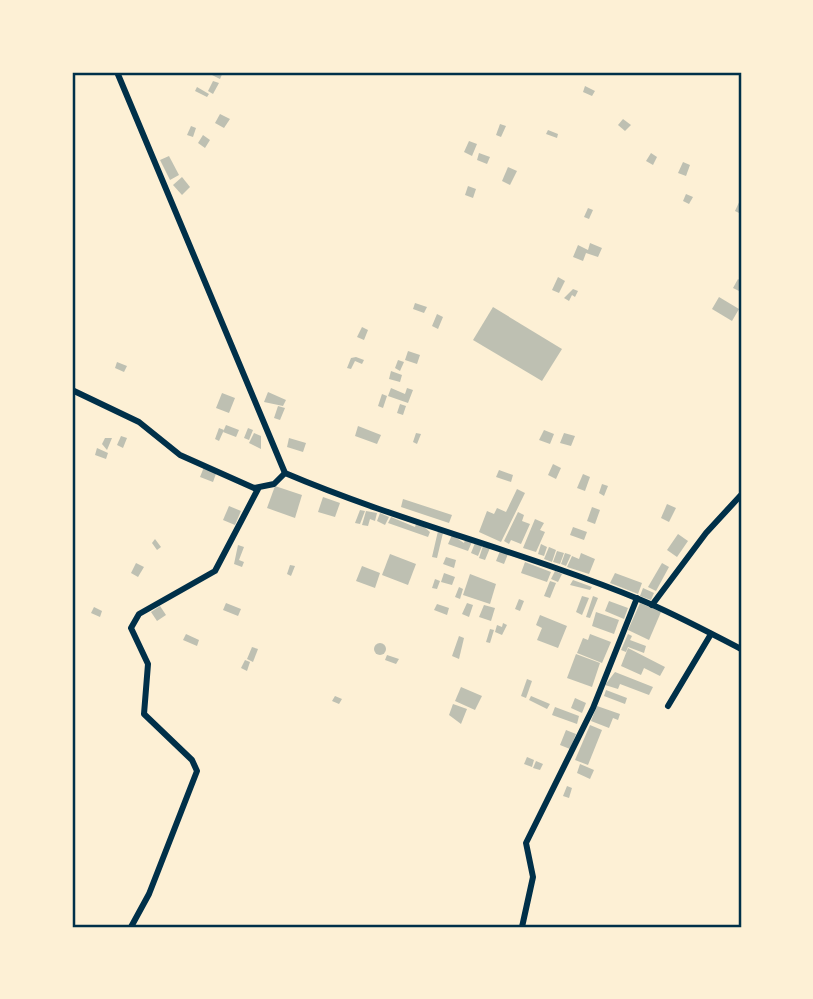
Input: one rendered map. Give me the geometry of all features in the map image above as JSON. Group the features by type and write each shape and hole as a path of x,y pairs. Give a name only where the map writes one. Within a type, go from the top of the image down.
{"street":[{"path":"117,72 285,472 349,500 407,516 637,598 741,649"},
{"path":"72,390 139,422 180,455 258,489 274,484 285,472"},
{"path":"131,927 149,894 197,771 192,760 144,714 148,664 131,628 132,621 139,614 215,571 258,489"},
{"path":"652,605 706,533 741,495"},
{"path":"522,927 533,877 526,843 593,708 637,598"},
{"path":"668,706 711,634"}],"building":[{"path":"206,72 223,72 220,79"},
{"path":"213,81 219,83 213,94 208,91"},
{"path":"585,86 595,91 592,96 583,92"},
{"path":"197,87 209,94 207,97 195,91"},
{"path":"220,114 230,119 224,128 215,123"},
{"path":"623,119 631,125 625,131 618,125"},
{"path":"500,124 506,126 501,137 496,135"},
{"path":"191,126 196,128 193,137 187,135"},
{"path":"548,130 558,134 557,138 546,134"},
{"path":"203,135 210,140 205,148 198,143"},
{"path":"469,141 477,144 472,156 464,152"},
{"path":"479,153 490,157 487,164 477,160"},
{"path":"651,153 657,157 653,165 646,161"},
{"path":"169,156 179,175 170,180 160,160"},
{"path":"683,162 690,165 686,176 678,173"},
{"path":"508,167 517,171 510,185 502,181"},
{"path":"182,177 190,187 182,195 173,185"},
{"path":"468,186 476,189 473,198 465,195"},
{"path":"686,194 693,197 689,204 683,201"},
{"path":"741,198 741,214 735,211"},
{"path":"588,208 593,210 589,219 584,217"},
{"path":"590,243 602,248 598,257 586,253 583,261 573,257 578,245 588,250"},
{"path":"558,277 565,281 559,293 552,290"},
{"path":"738,279 741,281 741,292 733,288"},
{"path":"573,289 578,291 575,297 572,295 569,301 564,298"},
{"path":"719,297 739,309 732,321 712,309"},
{"path":"415,303 427,307 424,313 413,309"},
{"path":"493,307 562,349 542,381 473,340"},
{"path":"437,314 443,317 438,329 432,326"},
{"path":"362,327 368,330 364,340 357,337"},
{"path":"408,351 420,355 417,364 405,360"},
{"path":"351,358 364,360 362,364 355,361 351,369 347,368"},
{"path":"398,360 404,362 400,371 395,368"},
{"path":"117,362 127,366 124,372 115,368"},
{"path":"391,371 402,375 400,382 389,379"},
{"path":"391,388 405,394 407,388 413,390 408,403 388,396"},
{"path":"268,392 286,400 283,406 264,402"},
{"path":"222,393 235,398 229,413 216,408"},
{"path":"382,394 387,396 383,408 378,406"},
{"path":"400,404 406,406 403,415 397,413"},
{"path":"278,406 285,408 280,420 274,418"},
{"path":"226,425 239,430 236,437 223,432"},
{"path":"358,426 381,435 377,444 355,436"},
{"path":"219,428 224,430 219,441 215,439"},
{"path":"248,428 253,430 249,440 244,438"},
{"path":"544,430 554,434 550,444 539,440"},
{"path":"254,433 261,436 261,449 249,443"},
{"path":"416,433 421,434 417,444 413,442"},
{"path":"564,433 575,436 571,446 560,443"},
{"path":"121,436 127,438 123,448 117,445"},
{"path":"105,438 112,438 107,450 102,444"},
{"path":"289,438 306,443 303,452 287,447"},
{"path":"97,448 108,453 106,459 95,455"},
{"path":"553,464 561,468 556,479 548,475"},
{"path":"204,467 217,471 213,482 200,477"},
{"path":"499,470 513,475 511,482 496,477"},
{"path":"583,474 590,477 585,491 577,488"},
{"path":"602,484 608,486 604,496 599,493"},
{"path":"275,486 302,495 295,518 267,508"},
{"path":"517,489 525,493 501,542 479,532 487,511 494,514 497,508 506,512"},
{"path":"323,497 340,503 335,517 318,512"},
{"path":"403,499 452,515 449,523 401,507"},
{"path":"667,504 676,508 669,522 661,518"},
{"path":"229,506 241,511 235,525 223,520"},
{"path":"592,507 600,510 595,524 587,521"},
{"path":"360,510 365,511 360,524 355,523"},
{"path":"366,511 377,513 375,521 370,519 368,526 362,525"},
{"path":"518,512 524,515 522,521 530,524 521,544 511,540 509,544 504,541"},
{"path":"380,513 389,517 385,525 377,521"},
{"path":"391,517 415,527 416,524 424,527 430,532 428,537 388,523"},
{"path":"535,519 544,523 540,530 545,532 536,552 523,548"},
{"path":"573,527 587,532 584,540 570,535"},
{"path":"438,531 443,533 437,558 432,557"},
{"path":"678,534 688,541 677,557 667,550"},
{"path":"452,535 464,543 465,540 472,542 468,551 448,544"},
{"path":"155,539 161,547 157,550 152,543"},
{"path":"475,543 482,546 478,556 471,553"},
{"path":"541,544 547,547 544,556 538,554"},
{"path":"238,545 244,547 239,560 244,562 242,567 234,564"},
{"path":"483,546 490,548 485,560 479,558"},
{"path":"549,547 556,550 552,562 544,559"},
{"path":"500,551 508,554 504,564 496,561"},
{"path":"557,551 564,553 560,564 553,562"},
{"path":"565,553 571,555 566,566 561,564"},
{"path":"581,553 595,559 589,574 567,567 572,556 579,559"},
{"path":"390,554 416,564 408,585 382,575"},
{"path":"446,557 456,560 454,568 443,564"},
{"path":"525,562 551,572 547,582 521,573"},
{"path":"136,563 144,567 138,577 131,573"},
{"path":"662,563 669,567 656,591 648,587"},
{"path":"290,565 295,566 291,576 287,574"},
{"path":"362,566 380,573 375,588 356,581"},
{"path":"555,571 562,574 558,582 551,579"},
{"path":"444,573 455,577 452,585 441,582"},
{"path":"615,573 642,583 638,594 610,583"},
{"path":"470,574 496,584 490,604 463,595"},
{"path":"435,579 440,581 437,589 432,588"},
{"path":"573,580 592,587 590,590 570,585"},
{"path":"550,581 556,583 550,598 544,596"},
{"path":"459,587 463,589 460,599 455,597"},
{"path":"643,588 654,593 651,600 640,596"},
{"path":"582,596 589,598 582,615 576,612"},
{"path":"593,596 598,598 590,618 586,617"},
{"path":"519,599 524,601 520,611 515,609"},
{"path":"609,601 628,608 624,619 605,611"},
{"path":"226,603 241,609 238,616 223,610"},
{"path":"467,603 473,605 469,617 462,614"},
{"path":"640,603 661,612 649,640 628,630"},
{"path":"437,604 449,608 447,615 434,610"},
{"path":"484,605 495,608 491,621 479,617"},
{"path":"160,606 166,615 157,621 151,612"},
{"path":"94,607 102,611 100,617 91,613"},
{"path":"596,612 619,620 614,634 592,626"},
{"path":"540,615 567,626 558,648 537,640 542,628 536,625"},
{"path":"503,623 507,625 502,635 495,632 497,625 502,627"},
{"path":"490,629 494,630 490,643 486,642"},
{"path":"186,634 199,640 197,646 183,640"},
{"path":"590,634 611,642 602,663 577,653 583,638 588,640"},
{"path":"628,634 632,636 630,640 646,646 644,653 628,647 626,652 621,650"},
{"path":"459,636 464,638 459,659 452,656"},
{"path":"380,643 386,649 380,655 374,649"},
{"path":"252,647 258,649 253,662 247,659"},
{"path":"628,648 665,667 660,676 644,668 641,675 621,666"},
{"path":"576,654 600,663 592,687 567,678"},
{"path":"387,655 399,659 396,664 385,660"},
{"path":"245,660 250,662 247,671 241,668"},
{"path":"615,672 653,687 649,695 620,684 618,689 605,685"},
{"path":"527,679 532,681 526,698 521,696"},
{"path":"461,687 482,696 475,710 455,701"},
{"path":"606,690 627,698 625,704 604,696"},
{"path":"335,696 342,699 339,704 332,701"},
{"path":"531,696 550,704 547,709 529,700"},
{"path":"575,698 586,703 582,713 571,708"},
{"path":"453,704 467,709 461,724 449,715"},
{"path":"597,706 620,714 618,720 613,718 609,728 591,721"},
{"path":"555,707 579,716 577,724 552,715"},
{"path":"590,725 602,730 588,765 575,760"},
{"path":"566,730 576,734 570,749 560,745"},
{"path":"527,757 534,760 532,767 524,764"},
{"path":"536,761 543,764 540,770 533,768"},
{"path":"580,764 594,770 590,779 577,773"},
{"path":"567,786 572,788 569,798 563,796"}]}
